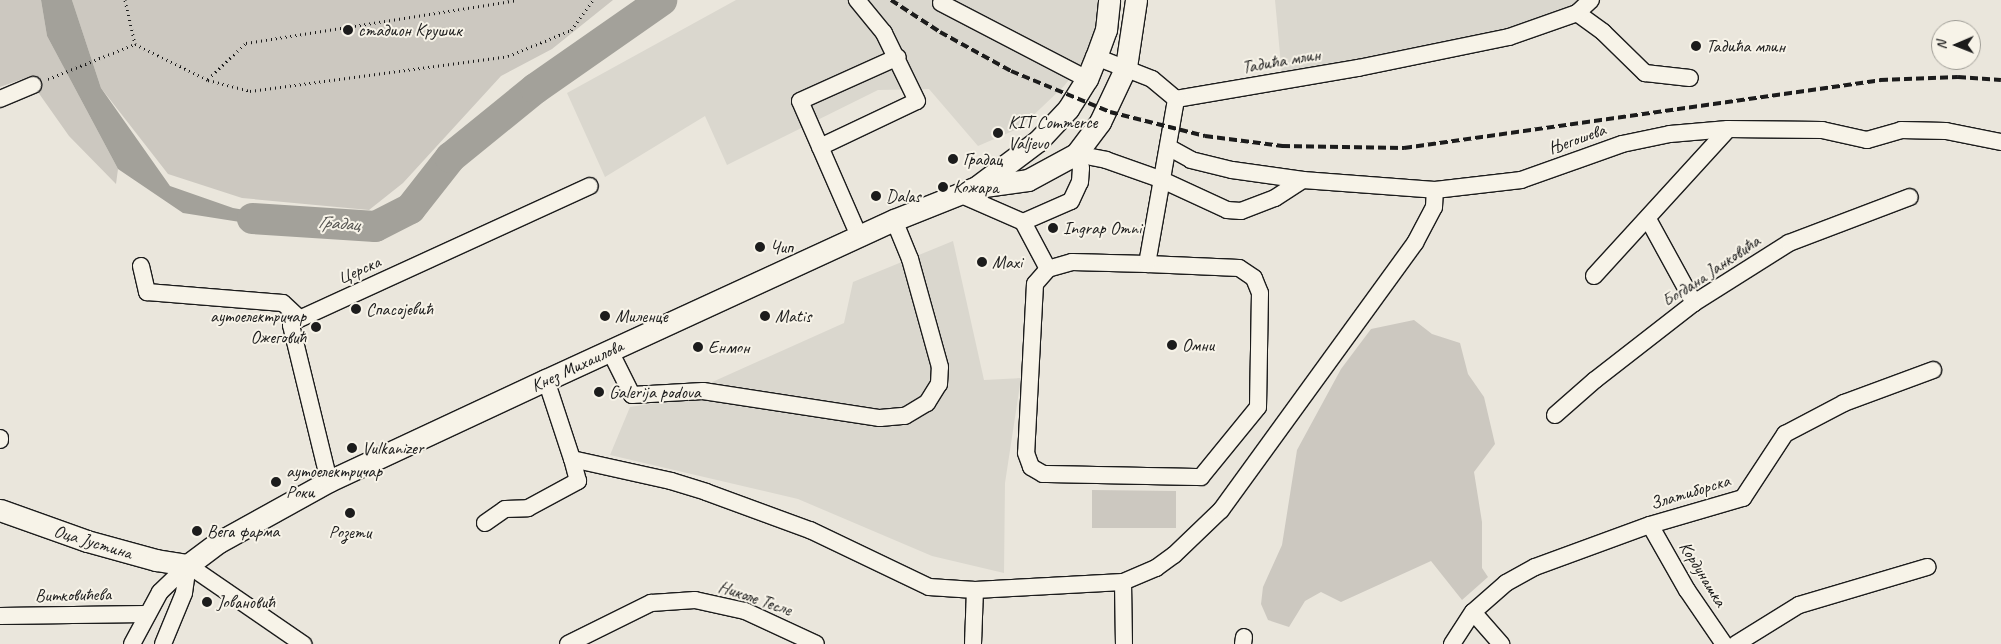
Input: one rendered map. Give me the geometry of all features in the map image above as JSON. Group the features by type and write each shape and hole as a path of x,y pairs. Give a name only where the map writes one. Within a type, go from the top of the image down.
{"main road":[{"name":"Кнез Михаилова","path":"968,190 1038,141 1068,108 1087,79 1096,57 1106,30 1109,0"},
{"name":"Кнез Михаилова","path":"188,565 219,542 329,481 546,380 894,220 968,190 1028,180 1076,154 1100,122 1126,67 1136,0"},
{"name":"Оца Јустина","path":"0,510 87,541 156,560 188,565"}],"street":[{"path":"820,147 917,101 898,57 872,15 857,0"},
{"name":"Тадића млин","path":"1176,99 1449,50 1542,27 1577,13 1591,0"},
{"path":"941,3 1087,79"},
{"path":"1577,13 1603,32 1645,73 1690,78"},
{"path":"859,236 800,101 898,57"},
{"path":"1096,57 1126,67 1152,79 1176,99 1168,147 1160,179 1147,264"},
{"path":"0,99 33,85"},
{"path":"1594,276 1728,130"},
{"name":"Његошева","path":"1168,147 1191,160 1232,170 1302,180 1435,190 1521,180 1622,144 1670,134 1728,130 1822,130 1867,140 1901,130 1946,131 2001,142"},
{"path":"1076,154 1106,160 1160,179 1227,210 1241,211 1275,198 1302,180"},
{"path":"1023,222 1071,200 1080,182 1081,168 1076,154"},
{"name":"Церска","path":"299,318 590,186"},
{"path":"968,190 1023,222 1048,268"},
{"path":"572,459 671,481 714,495 810,530 929,587 974,590 1123,582 1156,568 1174,555 1220,510 1415,243 1434,207 1435,190"},
{"name":"Богдана Јанковића","path":"1556,415 1595,380 1694,303 1789,243 1910,197"},
{"path":"1648,219 1694,303"},
{"path":"610,351 632,395 703,391 880,418 905,416 927,403 938,384 940,367 910,259 894,220"},
{"path":"1072,262 1147,264 1239,268 1254,278 1260,293 1258,407 1202,477 1043,474 1031,467 1026,453 1035,284 1048,268 1072,262"},
{"path":"141,266 147,292 283,303 299,318 291,325 329,481"},
{"name":"Златиборска","path":"1452,644 1472,612 1506,583 1535,567 1650,525 1743,498 1785,434 1844,403 1933,370"},
{"path":"485,523 505,509 528,508 578,481 546,380"},
{"name":"Кордунашка","path":"1650,525 1687,590 1724,644"},
{"path":"163,644 184,593 188,565 303,644"},
{"name":"Кнез Михаилова","path":"132,644 146,614 160,592 188,565"},
{"path":"1736,644 1799,605 1927,566"},
{"path":"1123,582 1124,644"},
{"path":"974,590 974,644"},
{"name":"Николе Тесле","path":"568,644 651,604 696,600 745,611 816,644"},
{"path":"1472,612 1501,644"},
{"name":"Витковићева","path":"0,616 146,614"}],"path":[{"path":"125,0 135,44"},
{"path":"208,80 246,43 518,0"},
{"path":"33,85 111,52 135,44 208,80 250,91 508,56 571,30 593,0"}],"shaded area":[{"path":"0,0 41,0 47,36 118,169 116,184 69,136 33,85 31,76 0,87"},
{"path":"41,0 72,0 101,88 170,186 233,208 300,220 260,225 183,213 118,169 47,36"},
{"path":"72,0 613,0 552,49 501,76 403,183 369,210 242,198 168,174 101,88"},
{"path":"736,0 1103,0 1100,41 1064,86 1020,128 978,146 929,89 878,90 727,165 705,116 605,177 567,93"},
{"path":"1275,0 1602,0 1563,18 1282,76"},
{"path":"953,241 984,380 1021,378 1005,483 1004,573 932,556 798,499 610,455 630,407 670,401 844,323 853,282"},
{"path":"1414,320 1432,334 1460,343 1468,374 1484,397 1495,444 1474,472 1482,522 1482,568 1488,577 1462,600 1431,561 1341,602 1321,592 1305,601 1289,627 1268,620 1261,604 1263,587 1282,545 1297,450 1341,369 1371,329"},
{"path":"1092,490 1176,491 1176,528 1092,528"}],"waterway":[{"name":"Градац","path":"252,218 375,226 410,208 450,157 535,88 661,0"}],"railway":[{"path":"891,0 940,32 1011,71 1110,112 1205,136 1282,146 1404,148 1880,80 1958,77 2001,80"}],"place":[{"name":"стадион Крушик","path":"348,30"},
{"name":"Тадића млин","path":"1696,46"},
{"name":"KIT Commerce Valjevo","path":"998,133"},
{"name":"Градац","path":"953,159"},
{"name":"Кожара","path":"943,187"},
{"name":"Dalas","path":"876,196"},
{"name":"Ingrap Omni","path":"1053,228"},
{"name":"Чип","path":"760,247"},
{"name":"Maxi","path":"982,262"},
{"name":"Спасојевић","path":"356,309"},
{"name":"Миленце","path":"605,316"},
{"name":"Matis","path":"765,316"},
{"name":"аутоелектричар Ожеговић","path":"316,327"},
{"name":"Омни","path":"1172,345"},
{"name":"Енмон","path":"698,347"},
{"name":"Galerija podova","path":"599,392"},
{"name":"Vulkanizer","path":"352,448"},
{"name":"аутоелектричар Роки","path":"276,482"},
{"name":"Розети","path":"350,513"},
{"name":"Вега фарма","path":"197,531"},
{"name":"Јовановић","path":"207,602"}]}
